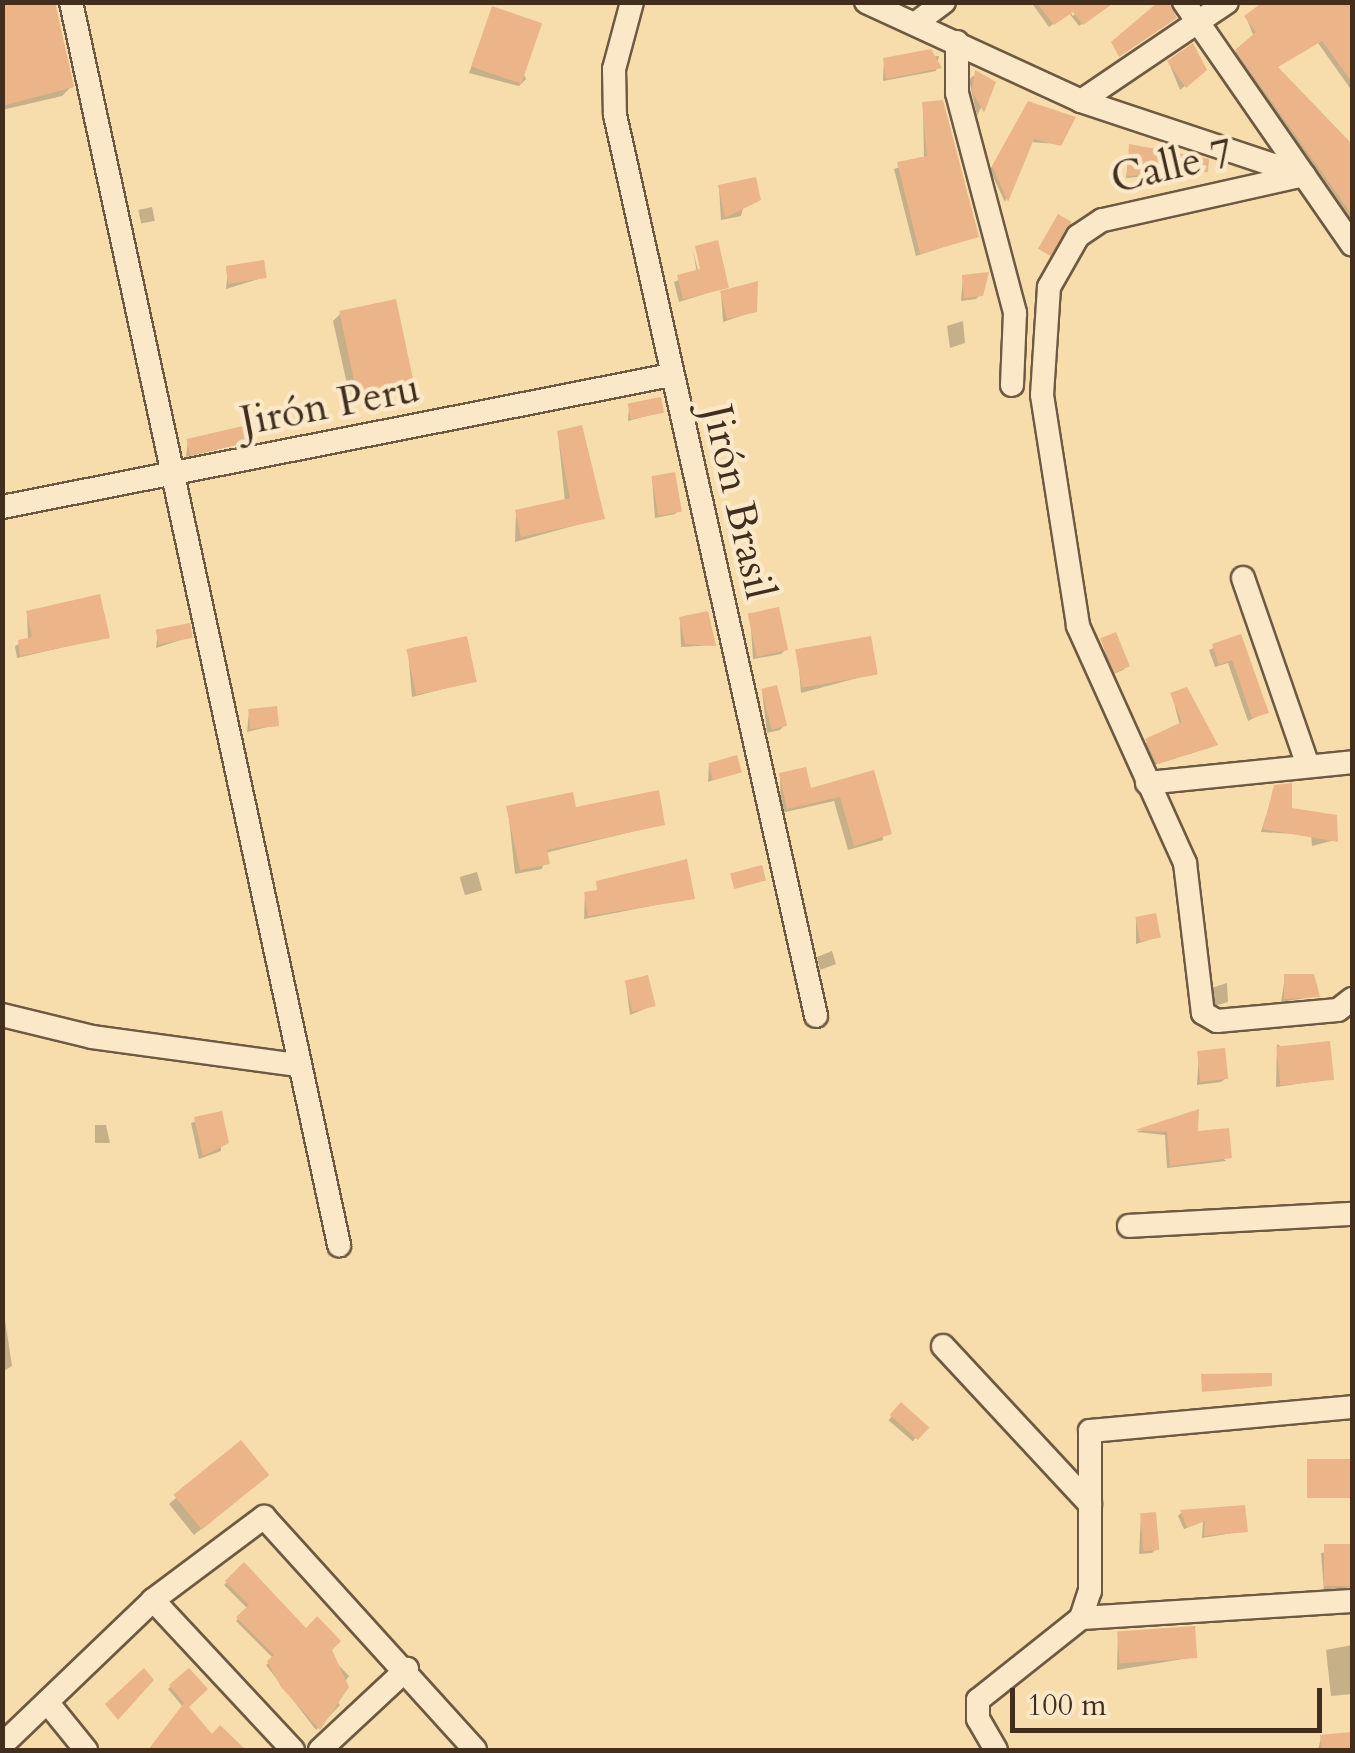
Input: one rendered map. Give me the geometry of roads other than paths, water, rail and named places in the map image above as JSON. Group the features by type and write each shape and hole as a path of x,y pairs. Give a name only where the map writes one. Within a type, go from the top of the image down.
{"street":[{"path":"71,2 296,1064 339,1244"},
{"name":"Jirón Brasil","path":"632,2 614,69 615,115 816,1016"},
{"path":"916,23 944,2"},
{"path":"1184,2 1352,245"},
{"path":"1081,101 1228,2"},
{"path":"872,4 1081,101 1304,175"},
{"path":"957,42 958,93 1014,313 1012,385"},
{"name":"Calle 7","path":"1304,175 1102,220 1060,260 1047,304 1042,395 1078,626 1184,863 1203,1012 1218,1022 1338,1010 1352,999"},
{"path":"1014,313 1047,304"},
{"name":"Jirón Peru","path":"2,507 671,376"},
{"path":"1243,578 1306,760"},
{"path":"1147,783 1306,760 1352,762"},
{"path":"2,1015 92,1037 296,1064"},
{"path":"1130,1226 1352,1214"},
{"path":"943,1346 1090,1504"},
{"path":"1081,1618 1090,1504 1090,1431 1352,1407"},
{"path":"2,1745 153,1600 264,1517 408,1669 475,1750"},
{"path":"153,1600 293,1750"},
{"path":"996,1750 978,1700 1081,1618 1352,1601"},
{"path":"320,1750 408,1669"},
{"path":"47,1702 86,1750"}]}
